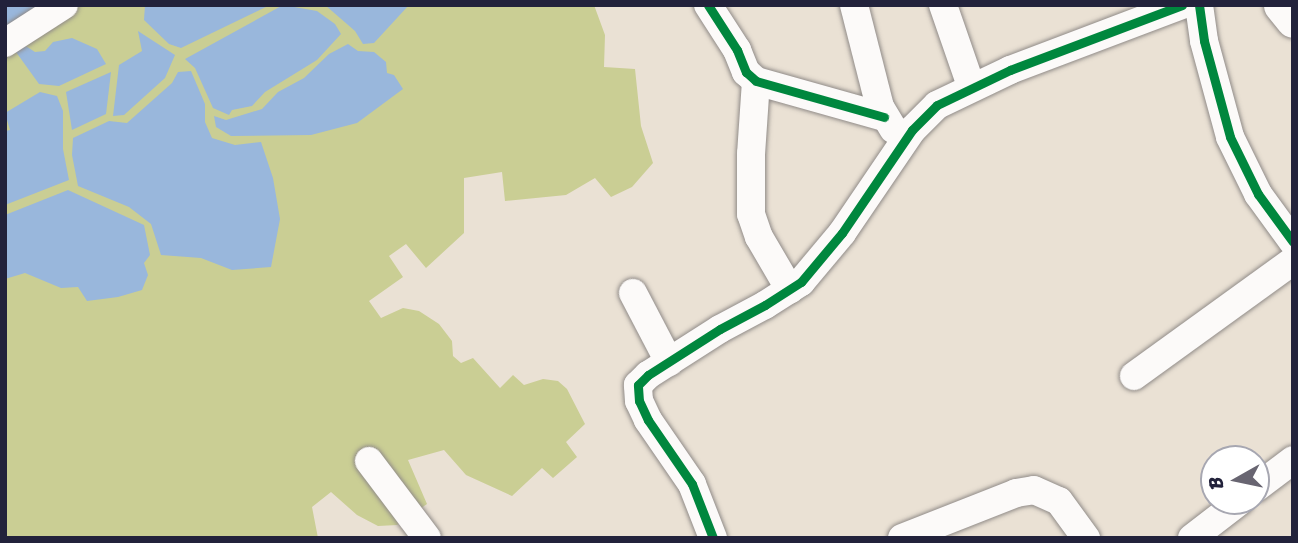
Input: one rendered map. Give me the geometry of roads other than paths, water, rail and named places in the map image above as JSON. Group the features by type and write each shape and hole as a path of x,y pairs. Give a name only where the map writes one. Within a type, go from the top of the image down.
{"main road":[{"path":"1281,5 1293,20"}],"street":[{"path":"5,43 64,5"},
{"path":"708,5 737,50 746,72 756,81 884,117"},
{"path":"854,5 884,117 902,143"},
{"path":"943,5 971,86"},
{"path":"713,538 692,484 648,420 639,401 638,385 669,362 790,290 842,233 902,143 937,105 971,86 1182,5"},
{"path":"1199,5 1204,41 1230,137 1258,194 1293,242"},
{"path":"756,81 751,155 751,214 759,237 790,290"},
{"path":"1133,376 1293,261"},
{"path":"633,293 669,362"},
{"path":"1270,477 1293,460"},
{"path":"369,461 428,538"},
{"path":"902,538 1016,493 1034,490 1059,501 1086,538"},
{"path":"1192,538 1222,515"}],"water":[{"path":"5,5 52,5 5,36"},
{"path":"145,5 270,5 181,48 169,44 144,20"},
{"path":"283,5 317,11 335,24 341,34 317,60 265,92 252,106 232,110 229,115 213,108 195,68 185,59"},
{"path":"325,5 409,5 374,43 363,44 355,31"},
{"path":"138,31 175,55 165,78 124,115 113,116 119,65 142,51"},
{"path":"72,38 97,49 106,64 59,86 39,84 16,52 21,43 35,52 45,51 53,42"},
{"path":"348,44 358,51 374,52 386,62 387,73 394,75 403,89 357,123 311,135 231,136 216,127 214,116 226,120 262,109 278,92 304,78 329,54"},
{"path":"191,71 205,104 205,122 212,138 235,145 261,142 273,178 280,219 271,267 232,270 201,258 161,255 151,224 129,207 78,186 72,155 73,138 109,121 127,123 172,83 178,72"},
{"path":"111,72 106,114 72,130 66,92"},
{"path":"40,92 57,96 63,111 63,149 69,180 5,205 5,131 10,130 5,113"},
{"path":"68,190 144,225 150,255 144,263 148,275 142,290 118,297 87,301 78,287 61,288 25,273 5,279 5,215"}]}
